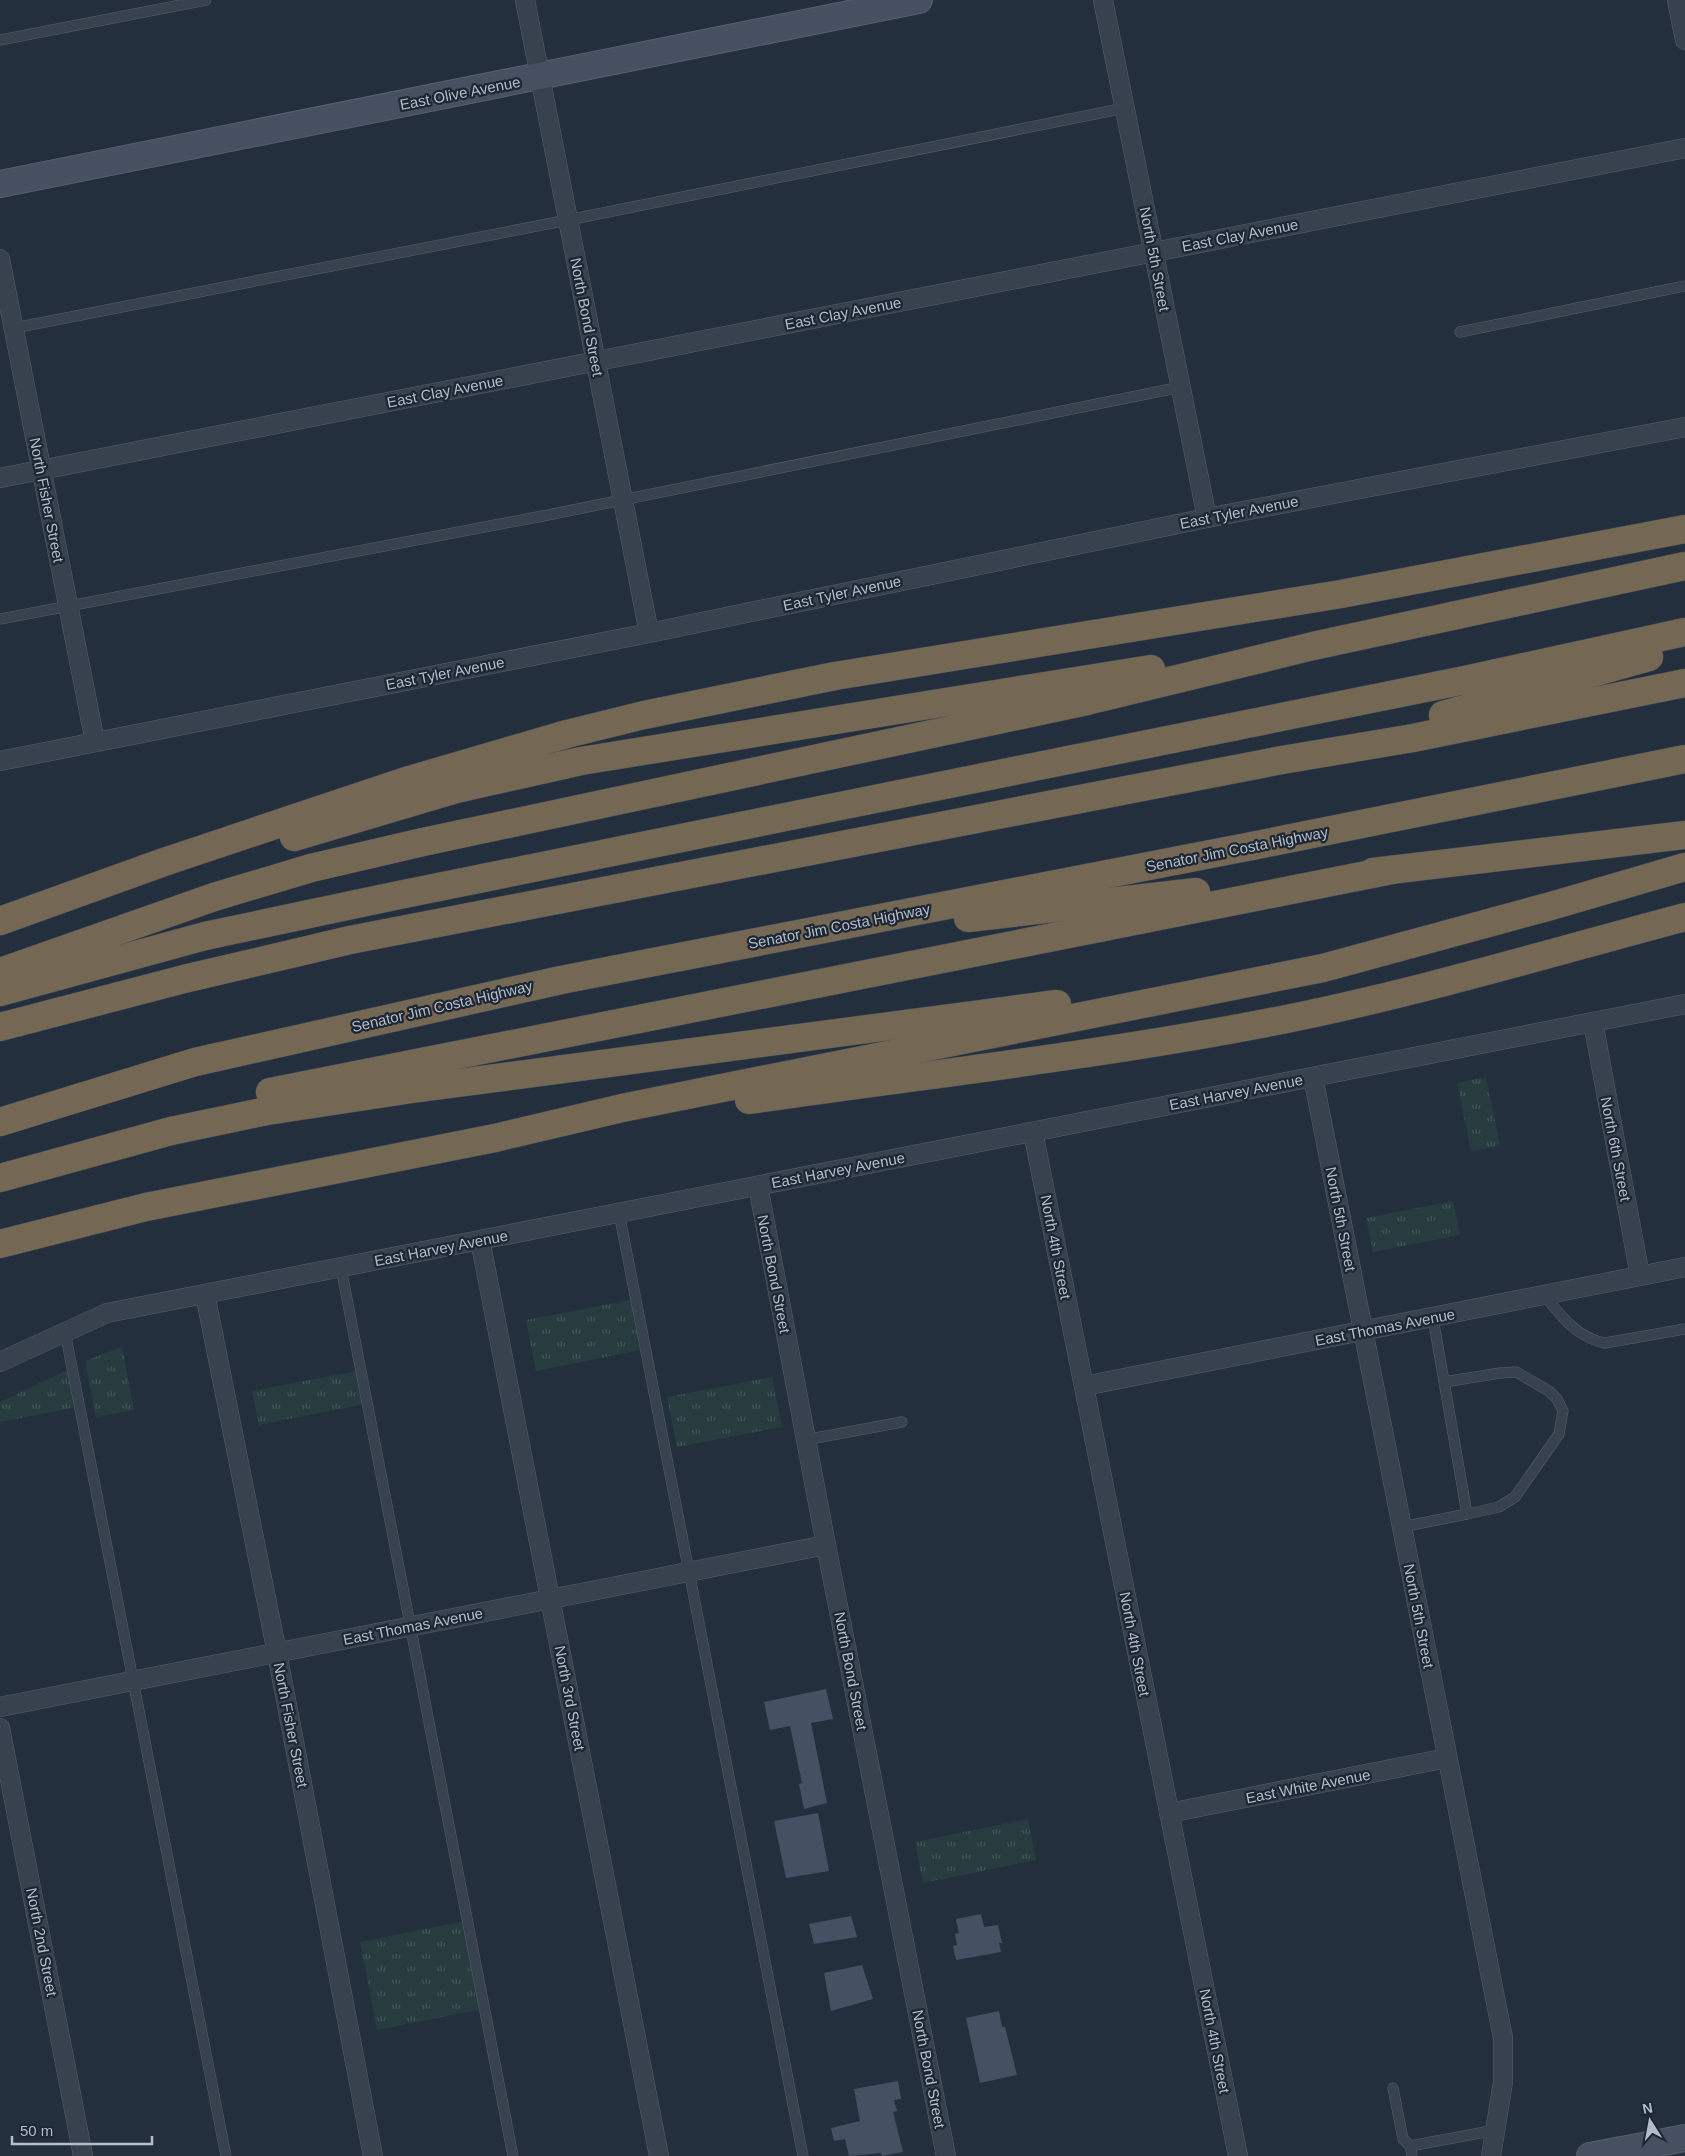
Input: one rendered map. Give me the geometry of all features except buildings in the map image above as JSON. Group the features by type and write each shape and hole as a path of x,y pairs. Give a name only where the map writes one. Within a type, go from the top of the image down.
{"highway":[{"path":"0,921 164,862 406,781 548,739 644,715 835,676 1341,594 1685,529"},
{"path":"0,972 214,897 311,868 423,842 1087,701 1314,646 1685,566"},
{"path":"0,992 205,936 399,894 1465,680 1685,632"},
{"path":"0,928 405,803 537,770 1066,681 1314,646"},
{"path":"1282,760 1685,647"},
{"path":"0,1027 184,978 350,940 1282,760 1413,738 1685,683"},
{"name":"Senator Jim Costa Highway","path":"0,1122 194,1062 561,980 1266,843 1685,759"},
{"path":"760,941 1685,835"},
{"path":"0,1244 146,1207 495,1138 632,1106 1323,968 1624,886 1685,867"},
{"path":"0,1160 187,1112 350,1076 1392,870"},
{"path":"495,1138 1031,1060 1267,1023 1404,991 1685,917"},
{"path":"0,1178 153,1136 266,1110 402,1090 1110,996 1236,974 1476,926"}],"main road":[{"name":"East Olive Avenue","path":"0,184 919,0"},
{"path":"1590,2156 1685,2138"}],"street":[{"name":"North Bond Street","path":"525,0 649,633"},
{"name":"North 5th Street","path":"1103,0 1207,518"},
{"path":"1677,0 1685,40"},
{"name":"East Clay Avenue","path":"0,478 1685,148"},
{"name":"North Fisher Street","path":"0,258 9,330 42,470 95,742"},
{"name":"East Tyler Avenue","path":"0,761 649,633 1207,518 1685,427"},
{"name":"East Harvey Avenue","path":"0,1362 107,1314 1685,1004"},
{"name":"North 6th Street","path":"1593,1022 1640,1276"},
{"name":"North 5th Street","path":"1314,1077 1503,2038 1503,2082 1491,2156"},
{"name":"North 4th Street","path":"1033,1132 1238,2156"},
{"name":"North Bond Street","path":"758,1186 805,1440 946,2156"},
{"name":"North 3rd Street","path":"480,1240 659,2156"},
{"name":"East Thomas Avenue","path":"1084,1386 1685,1267"},
{"name":"North Fisher Street","path":"205,1294 277,1653 373,2156"},
{"name":"East Thomas Avenue","path":"0,1707 826,1545"},
{"name":"North 2nd Street","path":"0,1728 83,2156"},
{"name":"East White Avenue","path":"1169,1813 1448,1758"}],"lane":[{"path":"0,40 206,0"},
{"path":"9,330 1125,108"},
{"path":"1460,332 1685,286"},
{"path":"0,619 622,500 1180,387"},
{"path":"619,1213 803,2156"},
{"path":"341,1268 513,2156"},
{"path":"1544,1295 1567,1323 1596,1341 1605,1343 1685,1329"},
{"path":"1433,1318 1467,1514"},
{"path":"65,1332 226,2156"},
{"path":"1402,1527 1499,1507 1516,1496 1559,1434 1563,1423 1563,1411 1557,1399 1549,1391 1516,1372 1500,1372 1444,1382"},
{"path":"805,1440 902,1422"},
{"path":"1393,2088 1402,2139 1411,2151 1496,2130"}],"green space":[{"path":"1486,1077 1500,1146 1471,1151 1457,1083"},
{"path":"1453,1201 1460,1235 1373,1252 1366,1218"},
{"path":"631,1300 640,1350 536,1371 526,1320"},
{"path":"122,1347 134,1410 96,1417 85,1361"},
{"path":"70,1369 77,1407 0,1422 0,1402"},
{"path":"357,1371 364,1404 259,1425 252,1391"},
{"path":"772,1377 782,1427 677,1447 667,1397"},
{"path":"1028,1819 1036,1860 923,1883 915,1842"},
{"path":"465,1921 482,2009 377,2030 360,1942"}]}
